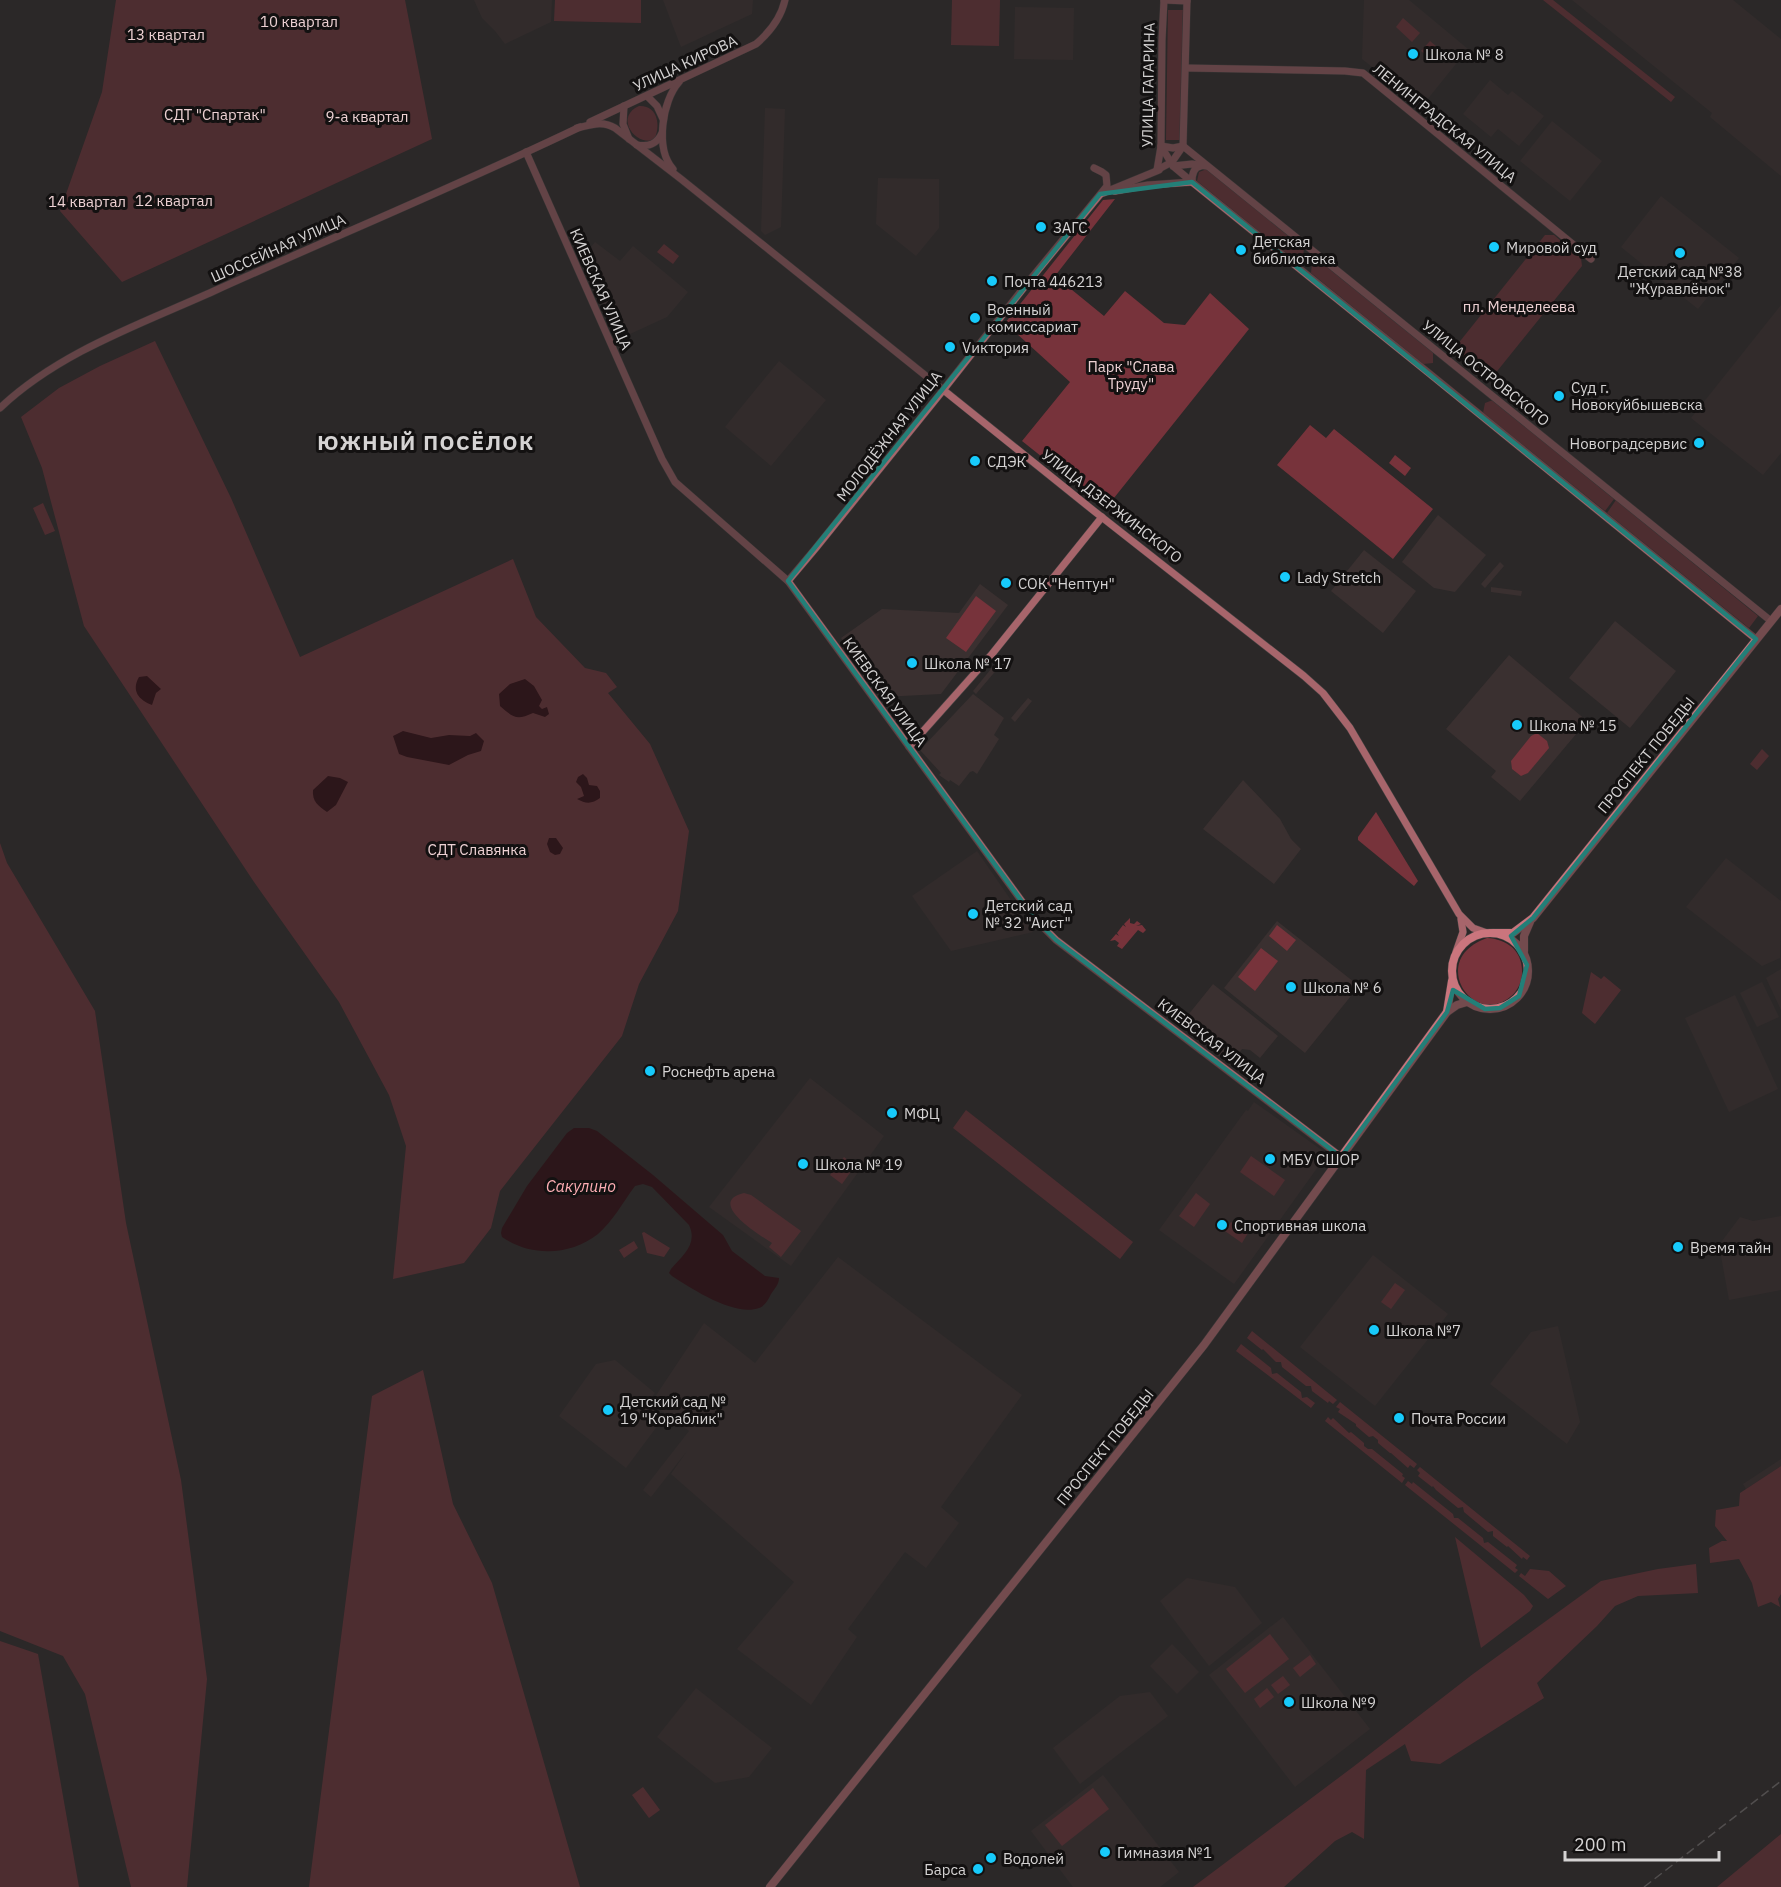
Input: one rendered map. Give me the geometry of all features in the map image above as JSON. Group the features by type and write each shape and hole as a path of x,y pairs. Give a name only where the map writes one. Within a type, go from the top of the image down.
{"main road":[{"name":"УЛИЦА КИРОВА","path":"577,128 756,44 775,24 785,0"},
{"path":"1164,0 1187,0 1183,146 1172,164"},
{"name":"УЛИЦА ГАГАРИНА","path":"1157,170 1161,146 1164,0"},
{"name":"ЛЕНИНГРАДСКАЯ УЛИЦА","path":"1186,68 1345,70 1363,73 1591,259"},
{"path":"680,80 667,101 663,131 665,159 681,179"},
{"path":"647,96 657,106 664,122"},
{"path":"624,106 623,124 632,142 643,146 653,144 663,131"},
{"name":"УЛИЦА ДЗЕРЖИНСКОГО","path":"577,128 595,123 615,128 1102,518 1304,676 1323,693 1350,728 1459,914 1473,928 1490,933"},
{"name":"ШОССЕЙНАЯ УЛИЦА","path":"0,408 19,390 51,369 145,321 477,176 577,128"},
{"path":"1161,146 1173,148 1183,146"},
{"path":"1161,146 1172,164 1191,182 1756,639"},
{"name":"УЛИЦА ОСТРОВСКОГО","path":"1183,146 1771,621"},
{"name":"КИЕВСКАЯ УЛИЦА","path":"526,152 662,459 675,482 788,581 1034,918 1056,940 1341,1157"},
{"path":"1100,194 1172,164 1206,166"},
{"path":"1191,182 1197,167 1206,166"},
{"path":"1094,168 1102,172 1108,180 1107,186 1100,194"},
{"path":"1100,194 1148,185 1191,182"},
{"name":"МОЛОДЁЖНАЯ УЛИЦА","path":"788,581 1100,194"},
{"path":"796,260 796,271"},
{"path":"909,747 992,654 1102,518"},
{"name":"ПРОСПЕКТ ПОБЕДЫ","path":"1525,956 1524,936 1533,918 1781,609"},
{"path":"1456,952 1473,936 1490,933 1503,935 1516,942 1525,956 1527,965 1526,981 1519,996 1510,1004 1500,1008 1485,1009 1467,1002 1457,992 1452,981 1452,964 1463,929 1459,914"},
{"name":"ПРОСПЕКТ ПОБЕДЫ","path":"1490,933 1513,933 1533,918"},
{"name":"ПРОСПЕКТ ПОБЕДЫ","path":"1447,1012 1452,981"},
{"name":"ПРОСПЕКТ ПОБЕДЫ","path":"770,1887 1204,1345 1447,1012 1467,1002"}],"highlighted area":[{"path":"1192,182 1756,639 1533,918 1511,936 1527,965 1519,996 1500,1008 1485,1009 1453,990 1447,1012 1341,1157 1056,940 1034,918 788,581 1100,194"}],"shaded area":[{"path":"474,0 552,0 551,22 505,44 482,18"},
{"path":"663,0 753,0 752,14 681,47"},
{"name":"Школа № 8","path":"1364,0 1409,0 1468,49 1422,106 1362,59"},
{"path":"1572,0 1733,0 1781,39 1781,176 1710,117 1712,113"},
{"path":"1015,7 1074,8 1073,60 1014,59"},
{"path":"1490,80 1508,95 1512,91 1544,116 1519,146 1498,129 1491,137 1463,114"},
{"path":"765,108 785,109 781,227 765,235 761,231"},
{"path":"1552,121 1602,161 1570,201 1520,161"},
{"path":"878,178 939,179 939,228 916,256 876,224"},
{"name":"Детский сад №38 \"Журавлёнок\"","path":"1661,196 1739,258 1698,309 1621,247"},
{"path":"595,242 620,261 633,246 688,292 667,317 617,340 583,257"},
{"path":"1781,305 1781,453 1763,475 1691,418"},
{"path":"779,361 826,400 771,466 725,427"},
{"path":"1438,515 1486,555 1455,592 1434,588 1402,562"},
{"path":"1364,550 1416,591 1383,633 1331,591"},
{"path":"1500,562 1504,566 1485,588 1481,584"},
{"name":"Школа № 17","path":"980,584 1008,605 941,694 883,697 841,638 882,609 959,613"},
{"path":"1491,587 1522,591 1521,596 1491,592"},
{"path":"1615,621 1676,671 1630,728 1569,678"},
{"name":"Школа № 15","path":"1509,655 1587,721 1520,801 1491,777 1496,771 1446,729"},
{"path":"995,664 999,667 976,694 973,691"},
{"path":"973,694 1004,718 994,735 999,739 977,774 970,772 959,786 939,775 941,773 920,750"},
{"path":"1028,698 1032,701 1015,722 1011,718"},
{"path":"1243,780 1280,819 1291,839 1301,849 1274,884 1203,829"},
{"name":"Детский сад № 32 \"Аист\"","path":"977,851 1033,932 951,951 912,896"},
{"path":"1726,858 1781,901 1780,958 1762,966 1686,907"},
{"name":"Школа № 6","path":"1277,921 1359,986 1305,1053 1224,988"},
{"path":"1781,969 1781,1010 1766,978"},
{"path":"1762,982 1779,1017 1757,1027 1740,993"},
{"path":"1213,984 1278,1036 1260,1058 1250,1050 1242,1049 1230,1065 1180,1025"},
{"path":"1735,995 1778,1089 1729,1112 1685,1018"},
{"name":"Школа № 19","path":"810,1078 884,1136 791,1266 709,1207"},
{"path":"1254,1102 1323,1151 1325,1157 1234,1284 1159,1230"},
{"path":"1781,1216 1781,1290 1729,1300 1719,1245 1740,1217 1753,1221"},
{"name":"Школа №7","path":"1373,1255 1448,1314 1375,1406 1300,1347"},
{"path":"838,1257 1022,1395 941,1507 959,1523 926,1568 905,1552 848,1629 857,1637 811,1705 737,1649 794,1582 671,1474 687,1451 651,1497 643,1490 689,1431 651,1403 704,1323 755,1363"},
{"path":"1558,1326 1580,1422 1567,1444 1490,1384 1531,1332"},
{"name":"Детский сад № 19 \"Кораблик\"","path":"615,1360 655,1393 646,1404 664,1417 626,1468 559,1416 596,1364"},
{"path":"1781,1459 1781,1466 1746,1489 1743,1484"},
{"path":"1187,1578 1235,1587 1262,1623 1209,1666 1160,1601"},
{"name":"Школа №9","path":"1283,1617 1370,1729 1295,1787 1209,1675"},
{"path":"1172,1644 1199,1672 1177,1694 1150,1666"},
{"path":"696,1688 772,1748 749,1777 715,1783 657,1737"},
{"path":"1150,1692 1168,1716 1080,1784 1053,1748 1120,1696"},
{"name":"Гимназия №1","path":"1103,1775 1179,1872 1160,1887 1073,1887 1031,1831"}],"green space":[{"name":"СДТ \"Спартак\"","path":"116,0 405,0 432,139 122,282 60,211 102,92"},
{"path":"555,0 641,0 641,23 554,21"},
{"path":"952,0 1000,0 999,46 951,45"},
{"path":"1543,0 1553,0 1675,97 1671,102"},
{"path":"1168,10 1183,10 1180,140 1166,140"},
{"path":"1403,18 1420,33 1412,42 1396,27"},
{"path":"1430,41 1443,52 1435,62 1421,51"},
{"path":"639,106 650,109 656,117 657,129 654,140 640,139 630,129 628,117"},
{"path":"1207,169 1304,248 1303,257 1294,260 1197,181 1199,172"},
{"name":"Парк \"Слава Труду\"","path":"1115,199 1055,276 1104,316 1125,291 1164,323 1185,325 1210,293 1249,329 1106,508 1022,441 1070,382 1005,323 1103,200"},
{"name":"пл. Менделеева","path":"1545,235 1554,235 1581,258 1582,266 1494,375 1488,376 1458,353 1457,345"},
{"path":"664,244 679,256 673,264 657,252"},
{"path":"1320,261 1433,352 1433,363 1423,364 1311,273 1312,264"},
{"name":"СДТ Славянка","path":"155,341 231,498 300,657 513,559 536,617 585,668 606,673 617,687 608,693 650,744 689,831 678,911 639,984 622,1036 500,1191 491,1228 464,1263 393,1279 406,1146 389,1095 339,1002 254,882 84,626 42,468 21,417 59,388"},
{"path":"1493,400 1614,499 1605,511 1483,413 1485,403"},
{"path":"1310,425 1326,438 1334,429 1433,509 1393,559 1277,465"},
{"path":"1395,455 1411,468 1405,476 1389,463"},
{"path":"1616,500 1758,616 1749,628 1607,513"},
{"path":"43,503 55,531 45,535 33,508"},
{"path":"976,596 996,611 966,652 946,638"},
{"path":"1537,733 1547,741 1549,748 1528,773 1521,776 1512,769 1511,761 1531,736"},
{"path":"1762,749 1769,756 1757,770 1750,764"},
{"path":"1376,812 1418,881 1414,886 1358,840"},
{"path":"0,843 7,863 95,1011 126,1223 181,1480 207,1679 187,1887 131,1887 85,1694 63,1656 0,1631"},
{"path":"1130,918 1130,923 1134,924 1137,921 1141,924 1136,926 1142,925 1146,930 1143,933 1138,930 1122,949 1117,946 1119,943 1115,940 1110,941 1116,934 1119,936 1117,933 1123,925 1126,927 1124,924"},
{"path":"1277,925 1296,940 1287,951 1269,936"},
{"path":"1487,938 1507,944 1517,953 1522,965 1521,980 1517,990 1510,997 1496,1004 1482,1004 1471,997 1462,987 1458,974 1460,960 1469,948"},
{"path":"1261,948 1278,961 1255,991 1238,977"},
{"path":"1591,972 1601,979 1604,976 1621,990 1595,1024 1582,1013"},
{"path":"966,1110 1133,1242 1120,1259 953,1128"},
{"path":"1251,1156 1285,1180 1274,1196 1240,1172"},
{"path":"844,1157 855,1166 842,1184 830,1175"},
{"path":"744,1193 751,1195 801,1231 781,1257 769,1247 772,1243 739,1219 733,1211 730,1204 734,1197"},
{"path":"1196,1193 1210,1204 1194,1227 1179,1216"},
{"path":"1231,1222 1248,1233 1242,1243 1225,1231"},
{"path":"644,1232 670,1248 664,1257 647,1253 642,1233"},
{"path":"634,1241 638,1248 624,1258 619,1250"},
{"path":"1395,1283 1405,1290 1391,1309 1381,1302"},
{"path":"1252,1331 1337,1400 1333,1404 1329,1401 1328,1403 1312,1391 1311,1386 1306,1386 1282,1367 1281,1362 1276,1362 1247,1338"},
{"path":"1241,1344 1271,1368 1272,1374 1277,1373 1301,1392 1302,1398 1307,1397 1315,1403 1311,1408 1236,1351"},
{"path":"423,1370 453,1504 492,1583 580,1887 309,1887 372,1396"},
{"path":"1340,1402 1417,1464 1414,1468 1410,1465 1408,1468 1373,1436 1369,1437 1356,1424 1338,1412 1340,1409 1336,1407"},
{"path":"1328,1417 1331,1420 1333,1418 1364,1443 1364,1446 1372,1449 1403,1474 1405,1478 1402,1483 1325,1421"},
{"path":"1781,1466 1781,1594 1778,1599 1780,1607 1771,1602 1758,1607 1752,1583 1739,1559 1710,1563 1709,1548 1722,1541 1727,1541 1715,1526 1716,1510 1739,1506 1740,1493"},
{"path":"1420,1467 1530,1556 1527,1560 1523,1557 1522,1559 1493,1536 1493,1531 1488,1532 1464,1512 1463,1507 1458,1508 1418,1476 1420,1473 1417,1470"},
{"path":"1408,1481 1412,1484 1413,1482 1453,1514 1454,1518 1458,1518 1483,1538 1484,1543 1488,1542 1517,1565 1515,1568 1518,1570 1515,1573 1405,1485"},
{"path":"1455,1537 1524,1595 1533,1606 1530,1611 1481,1648"},
{"path":"1696,1564 1698,1593 1638,1596 1615,1606 1537,1683 1544,1698 1440,1764 1411,1761 1405,1744 1366,1770 1364,1839 1352,1832 1335,1841 1284,1887 1193,1887 1473,1674 1601,1581"},
{"path":"1530,1569 1549,1571 1566,1586 1548,1599 1519,1576 1521,1573 1525,1576"},
{"path":"1270,1634 1289,1659 1245,1693 1226,1669"},
{"path":"0,1641 38,1654 79,1887 0,1887"},
{"path":"1310,1655 1316,1664 1300,1677 1293,1668"},
{"path":"1283,1676 1290,1685 1278,1694 1271,1685"},
{"path":"1267,1688 1274,1697 1260,1708 1254,1699"},
{"path":"643,1787 660,1810 649,1818 632,1795"},
{"path":"1093,1788 1109,1809 1062,1846 1045,1825"},
{"path":"1781,1834 1781,1887 1717,1887"}],"water":[{"path":"147,676 161,689 156,693 152,705 140,698 136,691 139,677"},
{"path":"525,679 534,686 542,700 539,706 542,709 547,707 549,714 545,717 533,713 515,717 500,706 499,694 510,684"},
{"path":"403,731 431,738 449,735 470,736 476,733 484,741 481,751 449,765 399,754 393,736"},
{"path":"583,774 589,785 597,786 600,791 600,798 592,802 577,799 584,796 581,787 576,782"},
{"path":"328,776 348,782 336,805 327,812 316,803 313,790"},
{"path":"549,838 556,838 563,848 560,854 555,855 550,852 547,844"},
{"name":"Сакулино","path":"574,1128 589,1128 597,1131 723,1235 732,1251 765,1276 779,1278 765,1304 749,1310 738,1309 702,1294 672,1276 669,1273 671,1269 688,1249 692,1238 689,1225 652,1187 643,1184 635,1186 598,1234 575,1247 538,1251 513,1244 502,1237 502,1228 527,1186 567,1133"}],"railway":[{"path":"1644,1887 1781,1781"}],"place":[{"name":"Школа № 8","path":"1413,54"},
{"name":"ЗАГС","path":"1041,227"},
{"name":"Мировой суд","path":"1494,247"},
{"name":"Детская библиотека","path":"1241,250"},
{"name":"Детский сад №38 \"Журавлёнок\"","path":"1680,253"},
{"name":"Почта 446213","path":"992,281"},
{"name":"Военный комиссариат","path":"975,318"},
{"name":"Vиктория","path":"950,347"},
{"name":"Суд г. Новокуйбышевска","path":"1559,396"},
{"name":"Новоградсервис","path":"1699,443"},
{"name":"СДЭК","path":"975,461"},
{"name":"Lady Stretch","path":"1285,577"},
{"name":"СОК \"Нептун\"","path":"1006,583"},
{"name":"Школа № 17","path":"912,663"},
{"name":"Школа № 15","path":"1517,725"},
{"name":"Детский сад № 32 \"Аист\"","path":"973,914"},
{"name":"Школа № 6","path":"1291,987"},
{"name":"Роснефть арена","path":"650,1071"},
{"name":"МФЦ","path":"892,1113"},
{"name":"МБУ СШОР","path":"1270,1159"},
{"name":"Школа № 19","path":"803,1164"},
{"name":"Спортивная школа","path":"1222,1225"},
{"name":"Время тайн","path":"1678,1247"},
{"name":"Школа №7","path":"1374,1330"},
{"name":"Детский сад № 19 \"Кораблик\"","path":"608,1410"},
{"name":"Почта России","path":"1399,1418"},
{"name":"Школа №9","path":"1289,1702"},
{"name":"Гимназия №1","path":"1105,1852"},
{"name":"Водолей","path":"991,1858"},
{"name":"Барса","path":"978,1869"}],"district":[{"name":"ЮЖНЫЙ ПОСЁЛОК","path":"426,442"}],"park label":[{"name":"10 квартал","path":"299,21"},
{"name":"13 квартал","path":"166,34"},
{"name":"9-а квартал","path":"367,116"},
{"name":"12 квартал","path":"174,200"},
{"name":"14 квартал","path":"87,201"}]}
